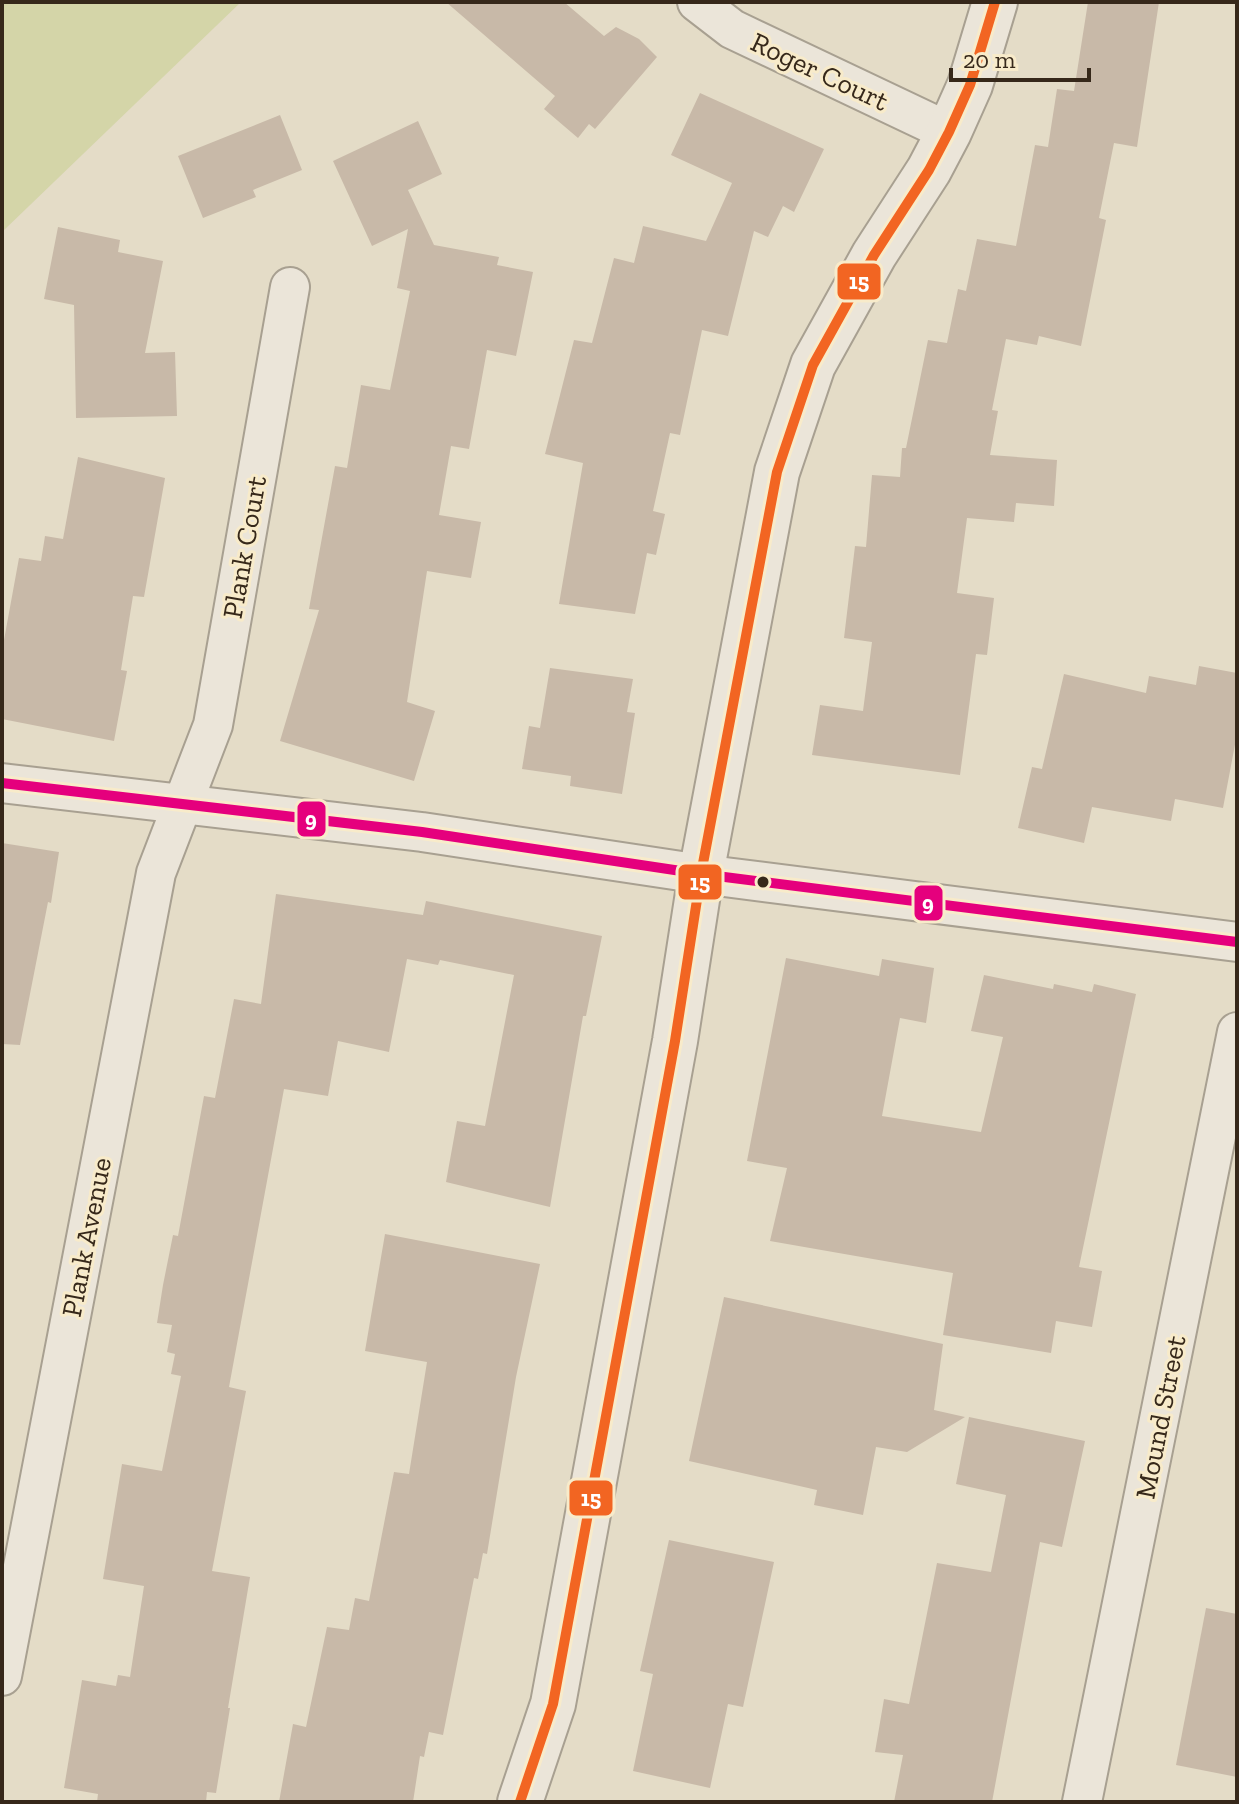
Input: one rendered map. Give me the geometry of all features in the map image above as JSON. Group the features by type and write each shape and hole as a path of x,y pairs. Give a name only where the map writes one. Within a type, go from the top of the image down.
{"street":[{"name":"Roger Court","path":"697,2 732,29 949,132"},
{"path":"520,1802 553,1704 675,1041 701,874 777,472 813,365 874,255 929,170 949,132 970,85 995,2"},
{"name":"Plank Court","path":"185,802 213,725 290,287"},
{"path":"2,783 422,832 701,874 1237,942"},
{"name":"Plank Avenue","path":"2,1676 156,873 185,802"},
{"name":"Mound Street","path":"1082,1802 1237,1032"}],"green space":[{"path":"2,2 241,2 2,232"}],"building":[{"path":"446,2 564,2 604,36 616,27 639,39 657,57 595,129 589,124 578,138 544,109 555,96"},
{"path":"1088,2 1159,2 1137,147 1114,143 1099,218 1106,220 1081,346 1039,336 1037,345 1006,339 992,410 998,411 990,455 1057,460 1054,506 1016,503 1014,522 967,518 957,593 994,598 987,655 976,654 960,775 812,755 820,705 863,711 872,642 844,638 855,546 866,547 872,475 900,477 902,448 906,448 928,340 947,343 958,289 966,291 977,239 1016,246 1035,145 1048,147 1057,89 1074,91"},
{"path":"700,93 824,149 794,212 783,206 768,237 754,231 728,336 702,330 680,435 670,433 653,511 665,514 656,555 647,553 635,614 559,604 583,463 545,454 574,340 592,343 614,258 634,263 643,226 706,241 732,183 671,155"},
{"path":"280,115 302,170 253,190 256,197 203,218 178,156"},
{"path":"418,121 442,174 408,190 434,245 499,257 497,265 533,272 516,356 487,350 469,449 451,446 439,515 481,522 471,578 427,571 407,702 435,711 414,781 280,741 319,610 309,609 335,466 347,468 361,385 390,390 410,291 397,288 408,229 372,246 333,161"},
{"path":"58,227 120,240 118,252 163,261 145,353 175,352 177,416 76,418 74,305 44,299"},
{"path":"78,457 165,478 144,597 133,596 121,670 127,671 114,741 2,719 2,651 19,558 41,561 45,536 63,539"},
{"path":"1199,666 1237,673 1237,734 1223,808 1175,799 1171,821 1092,807 1084,843 1018,828 1032,767 1042,769 1064,674 1146,693 1149,676 1196,685"},
{"path":"550,668 633,679 627,712 635,713 622,794 570,786 571,776 522,769 529,726 540,728"},
{"path":"2,843 59,852 20,1045 2,1044"},
{"path":"276,894 423,915 426,901 602,936 586,1016 583,1016 550,1207 446,1182 457,1121 485,1126 514,975 440,960 438,965 407,959 389,1052 338,1041 328,1096 284,1089 229,1387 246,1391 212,1571 250,1577 216,1793 207,1792 206,1802 97,1802 98,1794 64,1788 82,1680 116,1686 118,1675 130,1677 144,1586 103,1579 122,1464 162,1471 181,1376 171,1374 175,1354 167,1352 172,1325 157,1323 163,1285 173,1235 178,1236 204,1096 215,1098 234,999 261,1004"},
{"path":"786,958 879,976 882,959 934,968 926,1023 900,1018 882,1116 981,1132 1003,1037 971,1031 984,975 1053,989 1054,984 1092,992 1094,984 1136,994 1079,1267 1102,1271 1092,1327 1056,1321 1051,1353 943,1335 953,1273 770,1241 787,1168 747,1161"},
{"path":"385,1234 540,1264 516,1377 487,1554 483,1553 478,1579 474,1578 443,1735 429,1732 424,1757 420,1756 413,1802 279,1802 293,1724 306,1727 327,1627 349,1630 355,1598 369,1601 394,1472 409,1474 427,1362 365,1351"},
{"path":"724,1297 943,1344 934,1410 965,1417 907,1452 876,1447 863,1515 814,1505 817,1490 689,1461"},
{"path":"969,1417 1085,1441 1062,1547 1040,1542 992,1802 894,1802 903,1755 875,1752 884,1699 909,1704 937,1563 991,1572 1006,1495 956,1484"},
{"path":"669,1540 774,1562 743,1707 728,1704 710,1788 633,1771 653,1674 640,1671"},
{"path":"1206,1608 1237,1614 1237,1777 1176,1765"}],"transit line":[{"name":"15","path":"520,1802 553,1704 675,1041 701,874 777,472 813,365 874,255 929,170 949,132 970,85 995,2"},
{"name":"9","path":"2,783 422,832 701,874 1237,942"}]}
